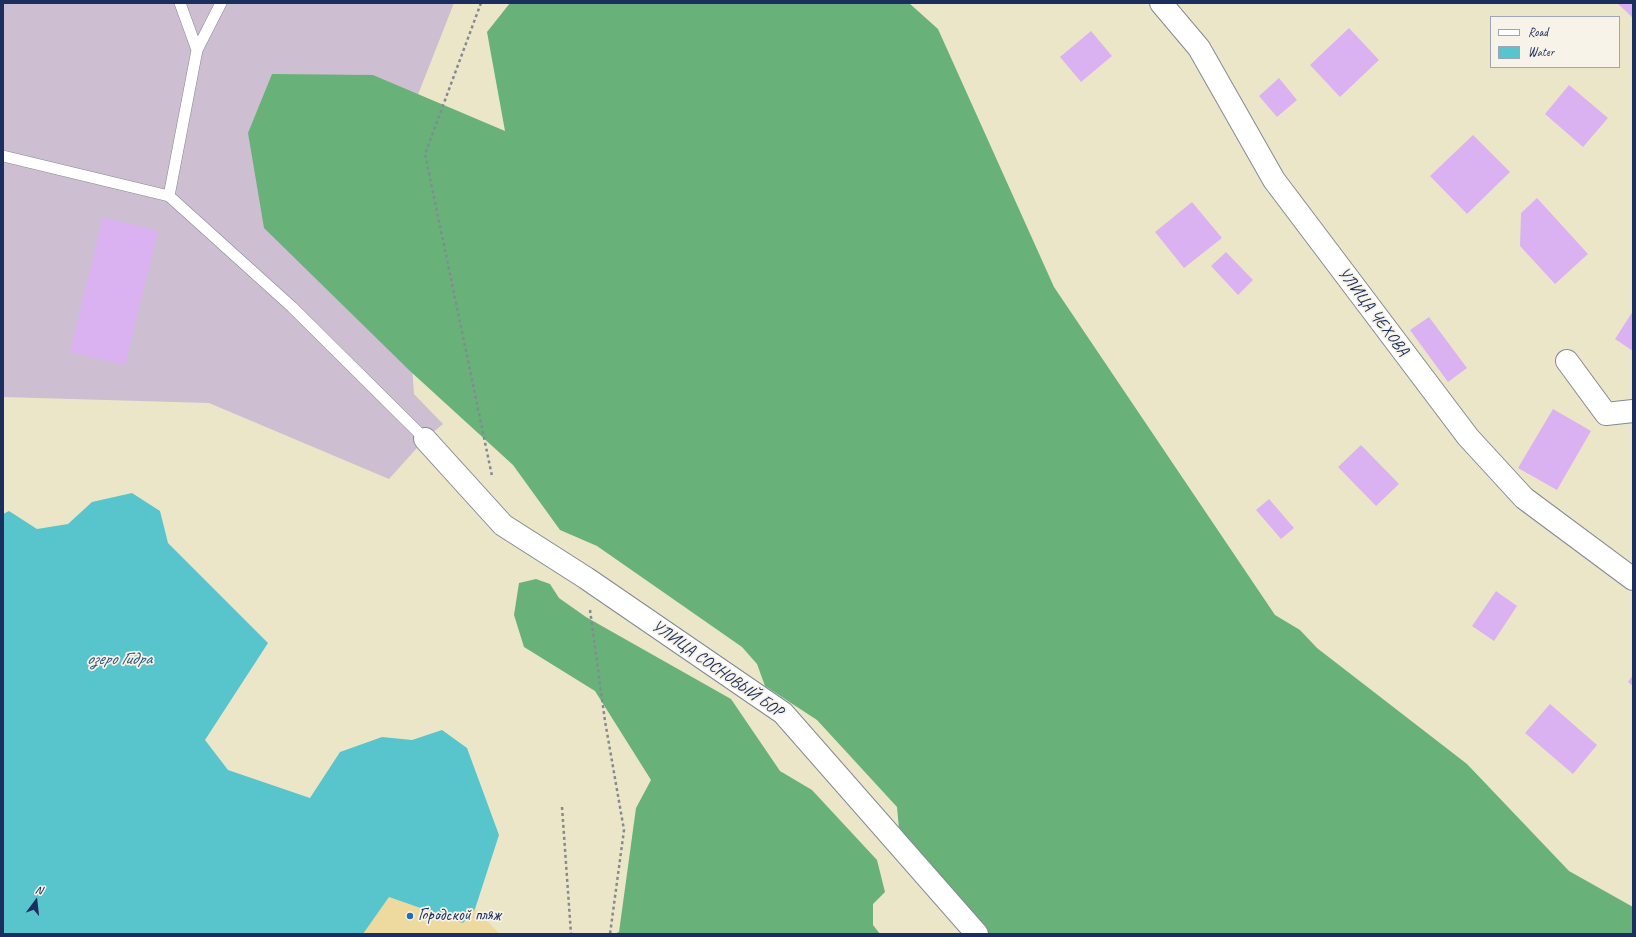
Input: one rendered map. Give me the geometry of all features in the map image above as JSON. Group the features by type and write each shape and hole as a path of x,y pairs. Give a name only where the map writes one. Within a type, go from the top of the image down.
{"street":[{"name":"УЛИЦА ЧЕХОВА","path":"1161,3 1199,48 1274,180 1468,437 1524,498 1633,579"},
{"path":"1567,361 1606,414 1633,411"},
{"name":"УЛИЦА СОСНОВЫЙ БОР","path":"425,439 503,525 586,578 783,713 977,934"}],"lane":[{"path":"180,3 197,50"},
{"path":"169,196 197,50 221,3"},
{"path":"3,156 169,196 292,307 425,439"}],"path":[{"path":"480,3 426,154 493,479"},
{"path":"586,578 605,721 624,830 610,934"},
{"path":"562,807 571,934"}],"shaded area":[{"path":"3,3 454,3 397,148 414,394 443,424 425,439 389,479 209,403 3,397"}],"green space":[{"path":"510,3 909,3 938,29 1054,287 1275,615 1300,630 1317,648 1467,764 1569,871 1633,907 1633,934 969,934 901,851 897,807 817,720 765,686 757,664 742,647 597,546 560,530 513,465 410,371 264,228 248,133 272,74 373,75 505,131 487,32"},
{"path":"536,579 550,584 559,598 586,617 731,699 780,771 812,790 877,860 885,892 873,904 873,925 880,934 614,934 619,932 636,808 651,780 595,691 524,647 514,615 519,583"}],"sand":[{"name":"Городской пляж","path":"389,897 463,923 475,909 500,934 363,934"}],"water":[{"name":"озеро Гидра","path":"132,493 160,511 168,543 268,643 205,740 228,770 310,798 340,752 382,737 412,740 442,730 467,748 499,835 475,909 463,923 389,897 363,934 3,934 3,514 9,511 37,529 68,524 92,502"}],"building":[{"path":"1617,3 1633,3 1633,18"},
{"path":"1349,28 1379,60 1340,97 1310,65"},
{"path":"1091,31 1112,56 1081,82 1060,57"},
{"path":"1279,78 1297,100 1277,117 1259,96"},
{"path":"1569,85 1608,118 1583,147 1545,114"},
{"path":"1473,135 1510,172 1467,214 1430,176"},
{"path":"1537,198 1588,254 1555,284 1520,246 1521,213"},
{"path":"1192,202 1222,238 1184,268 1155,232"},
{"path":"103,217 158,231 125,365 70,352"},
{"path":"1226,252 1253,280 1238,295 1211,266"},
{"path":"1633,311 1633,351 1615,339"},
{"path":"1429,317 1467,368 1448,382 1410,330"},
{"path":"1553,409 1591,431 1557,490 1518,468"},
{"path":"1361,445 1399,484 1376,506 1338,467"},
{"path":"1269,499 1294,528 1281,539 1256,510"},
{"path":"1496,591 1517,606 1494,641 1472,626"},
{"path":"1633,675 1633,686 1628,682"},
{"path":"1550,704 1597,745 1573,774 1525,733"}],"place":[{"name":"Городской пляж","path":"410,916"}]}
